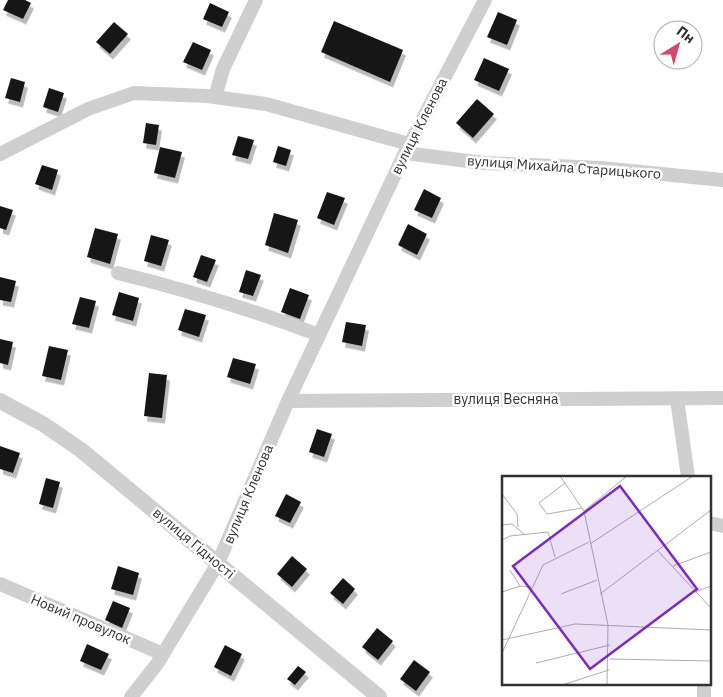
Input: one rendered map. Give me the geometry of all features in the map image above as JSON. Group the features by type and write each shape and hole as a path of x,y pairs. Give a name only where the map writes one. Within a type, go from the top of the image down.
{"street":[{"path":"215,97 223,69 256,0"},
{"name":"вулиця Кленова","path":"132,697 162,654 218,563 288,401 407,149 485,0"},
{"name":"вулиця Михайла Старицького","path":"3,148 88,109 134,93 215,97 266,104 407,149 484,163 601,168 723,180"},
{"path":"118,273 163,284 266,315 319,335"},
{"name":"вулиця Весняна","path":"288,401 723,398"},
{"path":"677,399 688,476"},
{"name":"вулиця Гідності","path":"0,401 43,424 81,450 379,697"},
{"path":"710,523 723,526"},
{"name":"Новий провулок","path":"0,584 162,654"},
{"path":"704,684 704,697"}],"building":[{"path":"8,0 25,0 31,3 23,19 3,10"},
{"path":"210,3 229,12 222,27 203,19"},
{"path":"498,12 517,20 507,45 487,37"},
{"path":"334,21 403,50 390,82 321,52"},
{"path":"114,22 128,34 110,54 96,42"},
{"path":"193,42 211,50 202,70 183,62"},
{"path":"484,58 509,69 499,91 474,80"},
{"path":"11,78 25,82 20,102 5,98"},
{"path":"49,88 64,93 58,112 43,107"},
{"path":"477,99 494,114 473,138 456,123"},
{"path":"146,123 159,125 156,145 143,143"},
{"path":"238,136 254,140 248,159 232,155"},
{"path":"278,146 291,150 286,166 273,162"},
{"path":"160,147 182,152 175,178 154,173"},
{"path":"42,165 58,170 52,190 35,184"},
{"path":"424,189 441,198 432,218 414,210"},
{"path":"327,192 345,198 334,225 317,218"},
{"path":"0,206 13,210 6,230 0,228"},
{"path":"274,213 298,220 288,253 265,245"},
{"path":"408,224 427,234 417,255 398,245"},
{"path":"95,228 118,234 110,264 87,257"},
{"path":"151,235 169,240 161,266 144,261"},
{"path":"201,255 216,260 207,282 193,277"},
{"path":"246,270 261,275 253,296 239,292"},
{"path":"0,277 16,281 11,302 0,300"},
{"path":"290,288 309,295 300,319 281,312"},
{"path":"119,292 139,298 133,321 112,315"},
{"path":"80,297 96,301 89,328 72,324"},
{"path":"185,309 206,315 199,337 178,330"},
{"path":"346,322 366,325 362,346 342,342"},
{"path":"0,339 13,342 8,365 0,363"},
{"path":"49,346 68,350 61,380 42,376"},
{"path":"233,358 256,364 250,384 227,377"},
{"path":"149,373 167,375 162,418 144,416"},
{"path":"317,429 332,434 324,457 309,452"},
{"path":"0,446 20,453 13,473 0,469"},
{"path":"46,478 60,482 53,508 39,504"},
{"path":"286,494 301,502 290,523 275,516"},
{"path":"292,556 307,569 292,587 277,574"},
{"path":"118,566 139,573 133,595 111,589"},
{"path":"343,578 355,589 343,604 330,593"},
{"path":"113,601 130,608 122,628 105,620"},
{"path":"377,628 393,641 378,660 362,647"},
{"path":"87,644 109,654 101,670 80,661"},
{"path":"225,645 242,654 231,676 214,667"},
{"path":"414,660 430,672 416,691 400,679"},
{"path":"298,666 306,672 295,685 287,679"}]}
